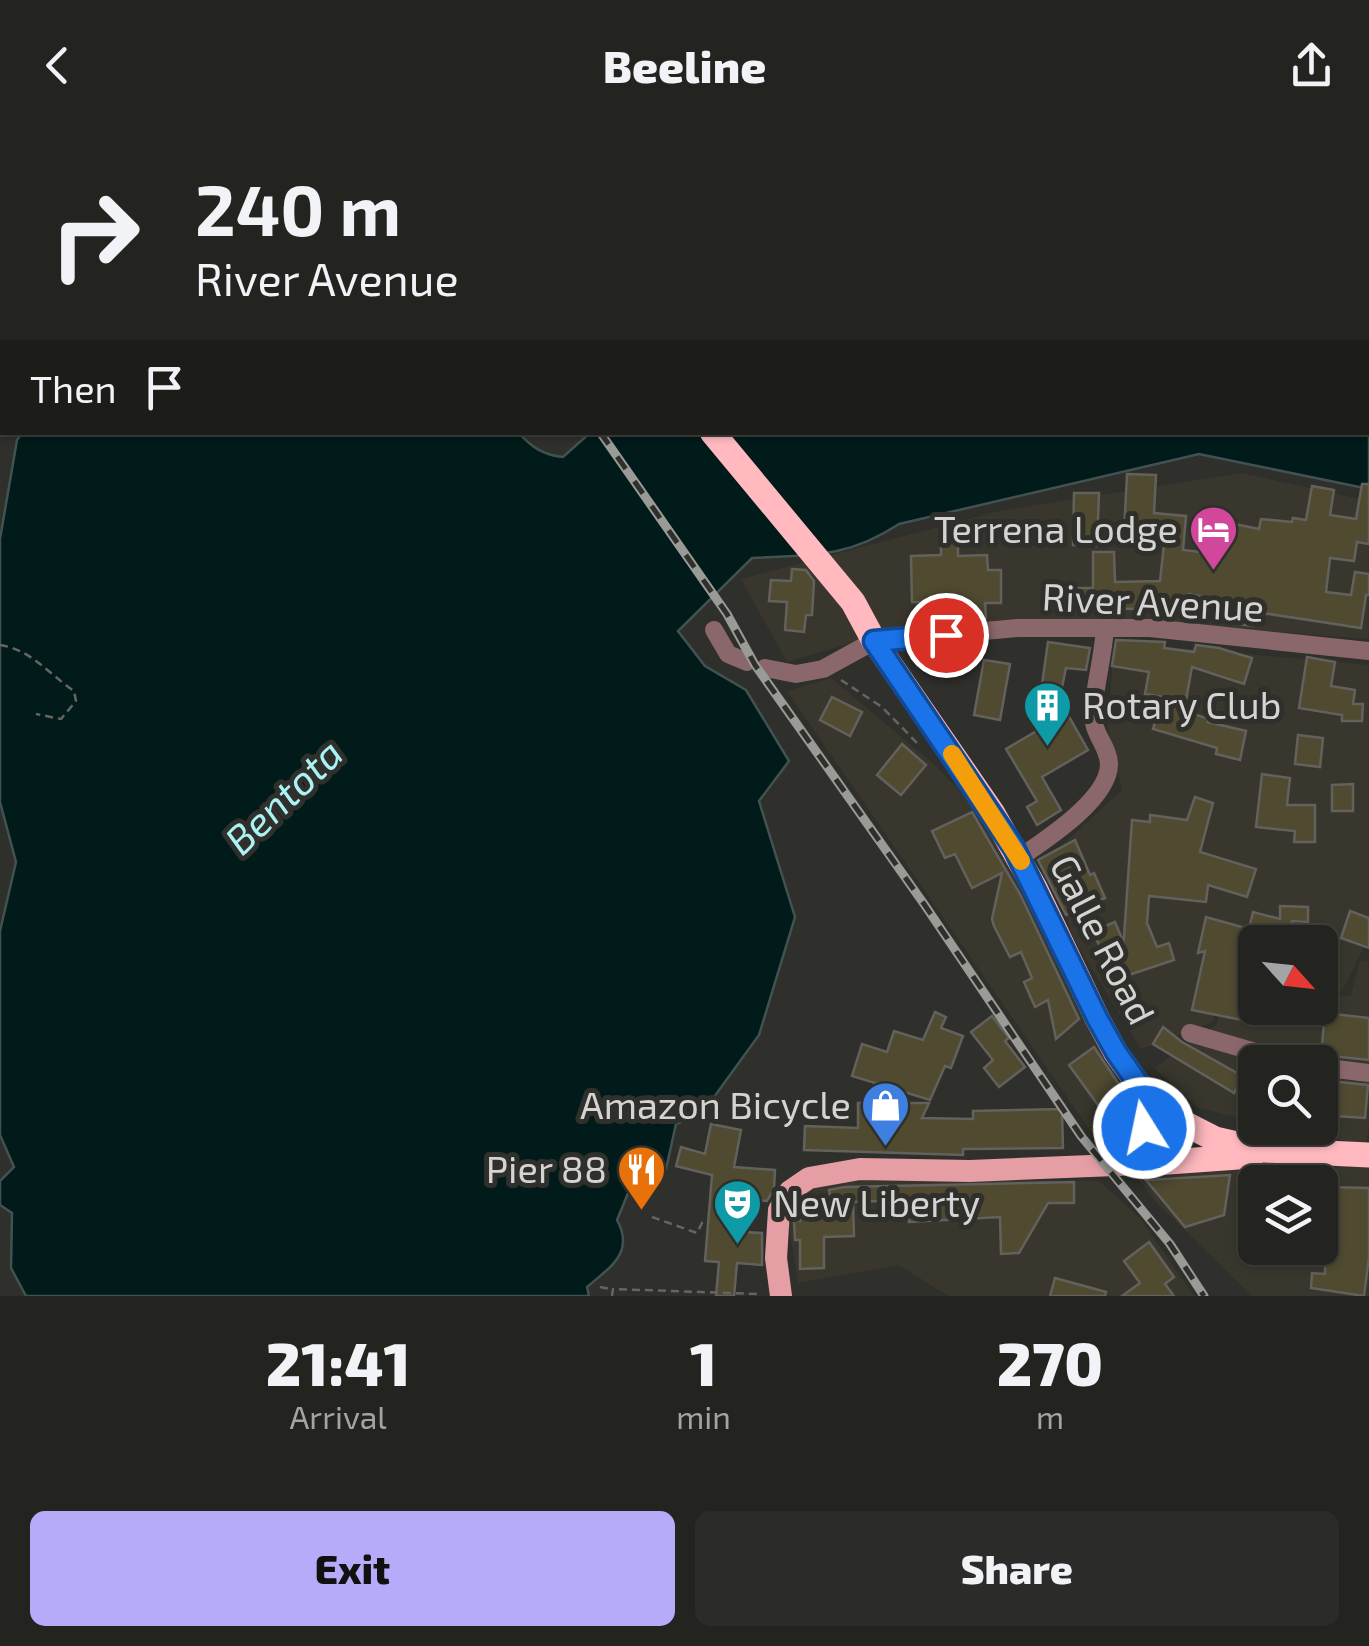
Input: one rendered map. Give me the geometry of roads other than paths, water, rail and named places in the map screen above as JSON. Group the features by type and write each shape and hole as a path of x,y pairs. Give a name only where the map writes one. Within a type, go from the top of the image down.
{"highway":[{"name":"Galle Road","path":"714,435 853,602 874,641 979,792 1019,858 1097,1018 1144,1092 1168,1115 1215,1139 1245,1147 1302,1153 1369,1155"},
{"path":"1140,1164 1302,1153"}],"main road":[{"path":"1107,1164 1142,1133 1148,1111 1144,1092"},
{"path":"780,1295 776,1258 779,1210 790,1191 809,1178 860,1170 970,1172 1140,1164 1155,1159 1166,1147 1170,1135 1168,1115"}],"street":[{"name":"River Avenue","path":"874,641 1018,628 1150,628 1369,651"},
{"path":"1019,858 1062,829 1107,777 1108,754 1094,730 1093,714 1105,628"},
{"path":"714,630 728,654 796,674 823,669 874,641"},
{"path":"1190,1033 1238,1047"},
{"path":"1338,1069 1369,1073"}],"water":[{"name":"Bentota","path":"21,435 521,435 538,449 563,457 588,435 1369,435 1369,489 1199,454 899,524 845,549 752,558 678,631 705,666 746,690 789,761 759,801 795,917 759,1035 701,1115 676,1124 666,1169 633,1181 617,1220 622,1232 621,1250 611,1266 587,1287 589,1296 26,1296 11,1268 12,1213 0,1205 0,1181 14,1167 0,1135 0,931 16,862 0,802 0,539 17,440"}],"railway":[{"path":"602,435 727,614 755,665 1081,1136 1170,1244 1204,1296"}],"place":[{"name":"Terrena Lodge","path":"1213,572"},
{"name":"Rotary Club","path":"1047,748"},
{"name":"Amazon Bicycle","path":"886,1148"},
{"name":"Pier 88","path":"642,1212"},
{"name":"New Liberty","path":"738,1246"}]}
